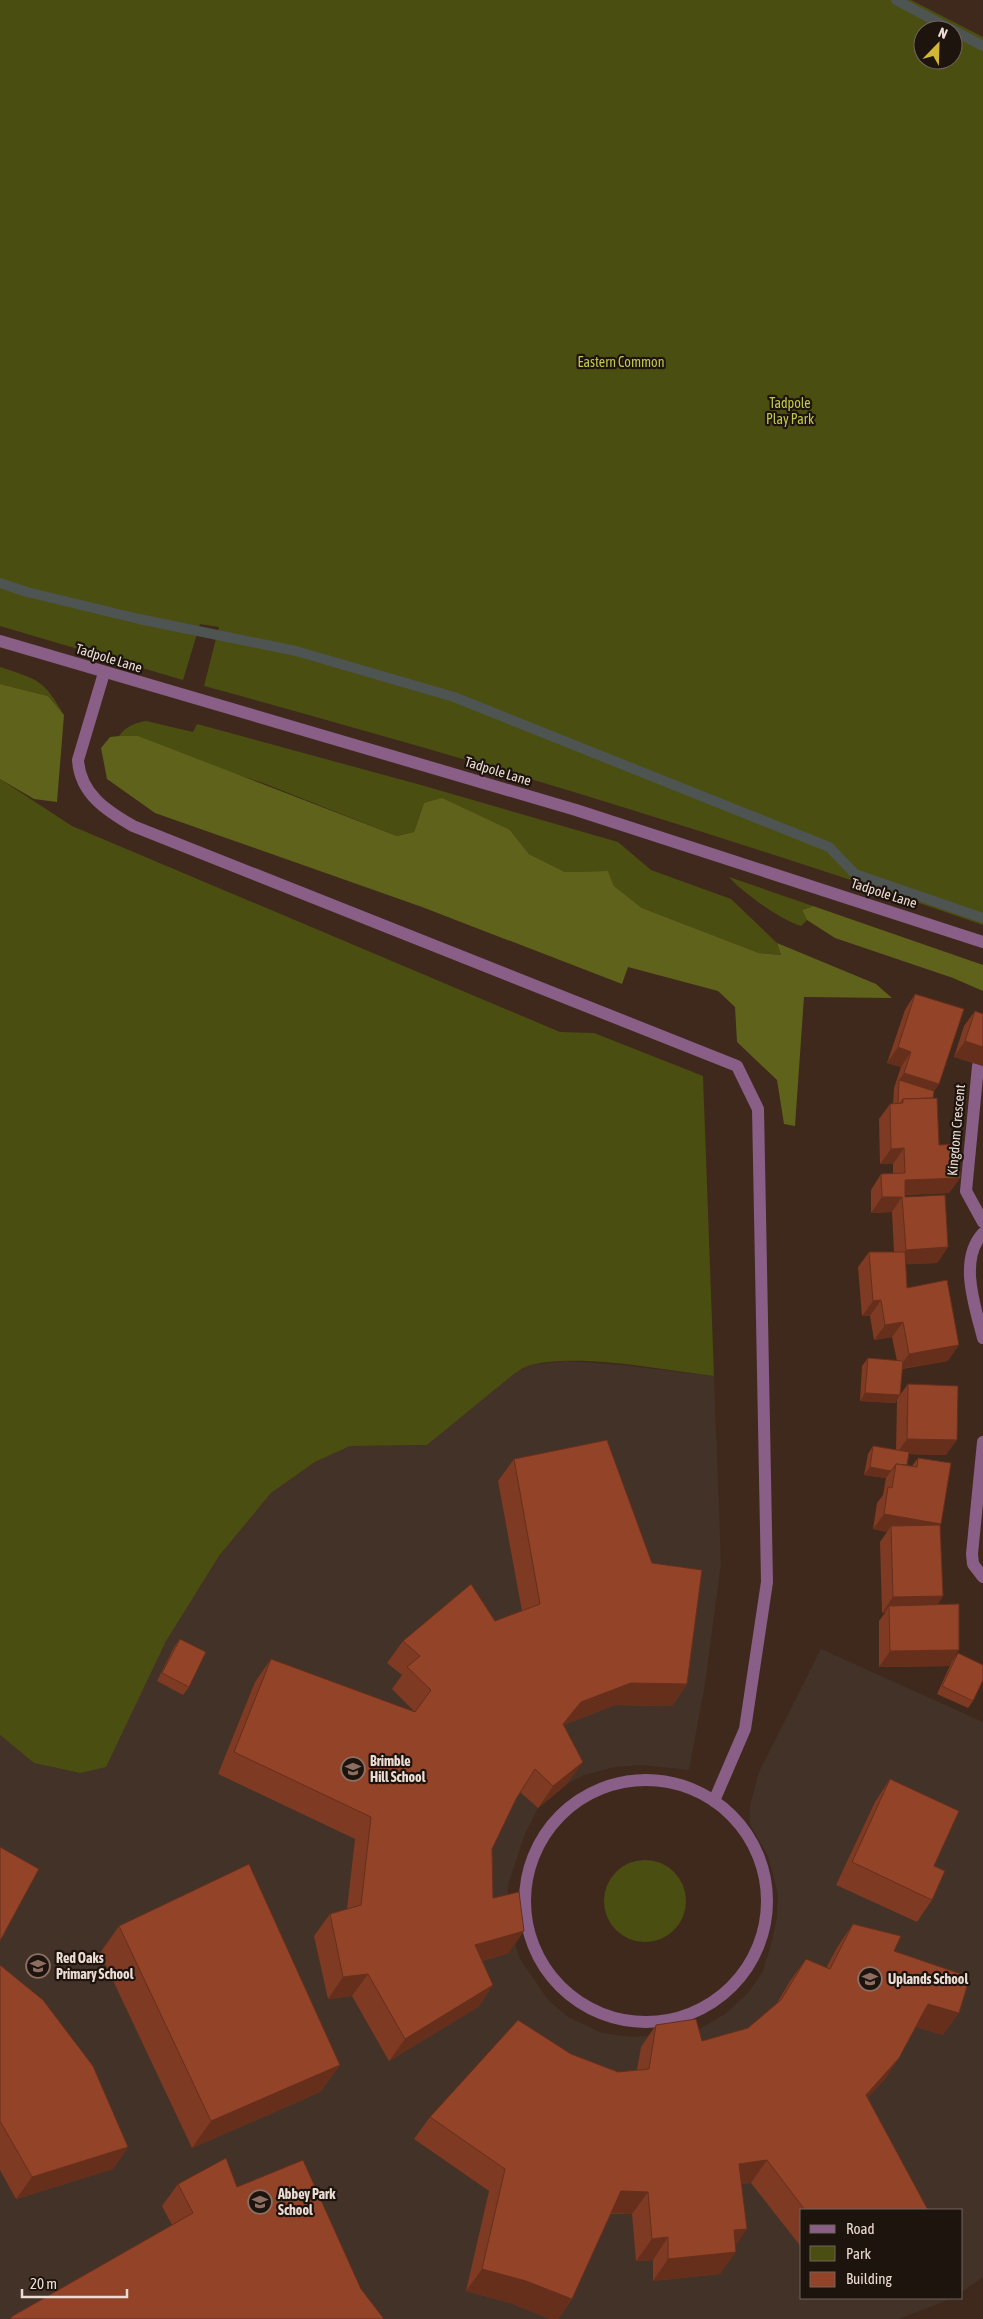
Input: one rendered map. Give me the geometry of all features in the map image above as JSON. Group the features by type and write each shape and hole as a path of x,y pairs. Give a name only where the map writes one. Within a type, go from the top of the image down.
{"street":[{"name":"Tadpole Lane","path":"0,641 576,810 983,942"},
{"path":"104,673 78,760 78,769 92,797 113,814 133,826 737,1066 758,1109 767,1582 746,1729 714,1801"},
{"name":"Kingdom Crescent","path":"978,1066 966,1191 983,1222"},
{"path":"983,1233 975,1244 970,1260 975,1304 983,1338"},
{"path":"983,1442 972,1554 973,1564 983,1577"},
{"path":"635,1780 677,1784 714,1801 742,1828 761,1861 768,1900 762,1938 745,1972 718,2000 683,2017 645,2023 607,2016 570,1996 543,1966 527,1928 525,1887 536,1847 561,1814 595,1790 635,1780"}],"shaded area":[{"path":"0,684 48,696 64,715 57,802 34,799 0,779"},
{"path":"138,736 397,836 414,832 424,803 442,798 510,830 529,854 565,872 608,871 614,886 642,908 759,953 781,955 777,943 876,984 892,998 804,997 795,1126 784,1124 777,1080 737,1042 735,1007 718,991 628,967 622,984 422,907 155,813 107,779 101,748 110,737"},
{"path":"813,906 983,965 983,991 953,978 835,938 807,920 802,910"},
{"path":"567,1361 622,1365 714,1376 721,1563 705,1684 689,1770 642,1765 615,1767 584,1775 567,1784 538,1808 525,1834 508,1885 507,1908 510,1927 520,1959 548,2000 568,2017 602,2033 632,2037 669,2034 701,2028 725,2014 747,1994 762,1973 771,1945 777,1917 778,1894 768,1856 750,1824 750,1806 759,1772 821,1649 983,1722 983,2277 963,2291 963,2209 800,2209 800,2299 950,2299 899,2319 0,2319 0,1735 34,1763 80,1773 219,1556 271,1493 315,1462 350,1446 427,1445 514,1374 529,1365"}],"green space":[{"name":"Eastern Common","path":"0,0 911,0 950,20 913,20 913,70 963,70 963,27 983,37 983,925 790,860 498,769 204,686 219,627 200,624 183,680 0,626"},
{"path":"0,667 39,682 51,694 64,715 48,696 0,684"},
{"path":"146,721 193,732 197,724 421,785 618,842 651,870 731,899 777,943 781,955 759,953 642,908 614,886 608,871 565,872 529,854 510,830 424,803 414,832 397,836 263,783 119,736 131,726"},
{"path":"0,779 72,826 560,1032 594,1033 703,1076 714,1376 597,1362 551,1362 531,1365 524,1367 514,1374 427,1445 350,1446 315,1462 271,1493 219,1556 166,1641 106,1767 80,1773 34,1763 0,1735"},
{"path":"729,877 813,906 802,910 807,920 801,926 783,918 753,898"},
{"path":"645,1860 661,1863 674,1872 683,1885 686,1901 683,1917 674,1930 661,1939 645,1942 629,1939 616,1930 607,1917 604,1901 607,1885 616,1872 629,1863"}],"building":[{"path":"915,994 964,1009 939,1084 904,1073 911,1052 898,1047"},
{"path":"975,1011 983,1014 983,1047 965,1041"},
{"path":"899,1080 934,1091 933,1098 903,1099 898,1104"},
{"path":"937,1098 939,1145 959,1144 960,1178 905,1180 905,1197 945,1195 948,1247 906,1250 902,1197 882,1197 881,1174 905,1173 904,1148 891,1149 890,1104 903,1103 903,1099"},
{"path":"869,1252 905,1252 907,1288 947,1280 959,1345 909,1354 903,1322 885,1325 881,1300 873,1301"},
{"path":"868,1358 903,1361 900,1395 865,1393"},
{"path":"908,1384 958,1386 957,1440 907,1439"},
{"path":"607,1440 652,1563 702,1570 687,1684 631,1683 581,1702 563,1724 583,1762 553,1786 535,1769 516,1799 492,1849 493,1898 519,1892 524,1931 475,1945 493,1985 405,2039 368,1974 343,1977 330,1914 361,1905 371,1817 234,1752 271,1659 415,1712 431,1690 407,1667 420,1656 403,1641 471,1584 495,1621 540,1604 514,1459"},
{"path":"873,1446 909,1452 907,1465 896,1464 891,1471 870,1467"},
{"path":"918,1458 951,1463 941,1524 884,1514 888,1487 892,1488 896,1464 917,1467"},
{"path":"940,1525 943,1596 893,1597 891,1526"},
{"path":"959,1604 959,1650 890,1651 889,1606"},
{"path":"180,1639 206,1652 189,1687 162,1673"},
{"path":"958,1653 983,1665 983,1680 973,1701 942,1686"},
{"path":"890,1779 959,1811 934,1866 945,1871 932,1900 852,1862"},
{"path":"0,1847 39,1869 0,1941"},
{"path":"249,1864 340,2065 211,2121 119,1926"},
{"path":"853,1924 901,1936 894,1951 970,1977 959,2013 928,2004 899,2058 866,2095 927,2209 804,2209 767,2160 739,2164 747,2229 734,2230 736,2252 668,2259 668,2237 652,2239 648,2192 621,2191 572,2299 526,2281 482,2269 505,2169 430,2117 518,2020 571,2054 618,2072 649,2069 656,2025 696,2019 702,2041 748,2028 781,2000 806,1959 830,1969"},
{"path":"0,1965 43,2000 93,2066 128,2147 32,2177 0,2121"},
{"path":"226,2158 237,2187 303,2160 361,2289 384,2319 13,2319 11,2317 193,2213 178,2184"}],"waterway":[{"path":"896,0 983,46"},
{"path":"0,583 27,592 139,619 296,651 454,697 829,847 855,874 983,918"}],"place":[{"name":"Brimble Hill School","path":"353,1769"},
{"name":"Red Oaks Primary School","path":"38,1966"},
{"name":"Uplands School","path":"870,1979"},
{"name":"Abbey Park School","path":"260,2202"}],"park label":[{"name":"Tadpole Play Park","path":"790,412"}]}
